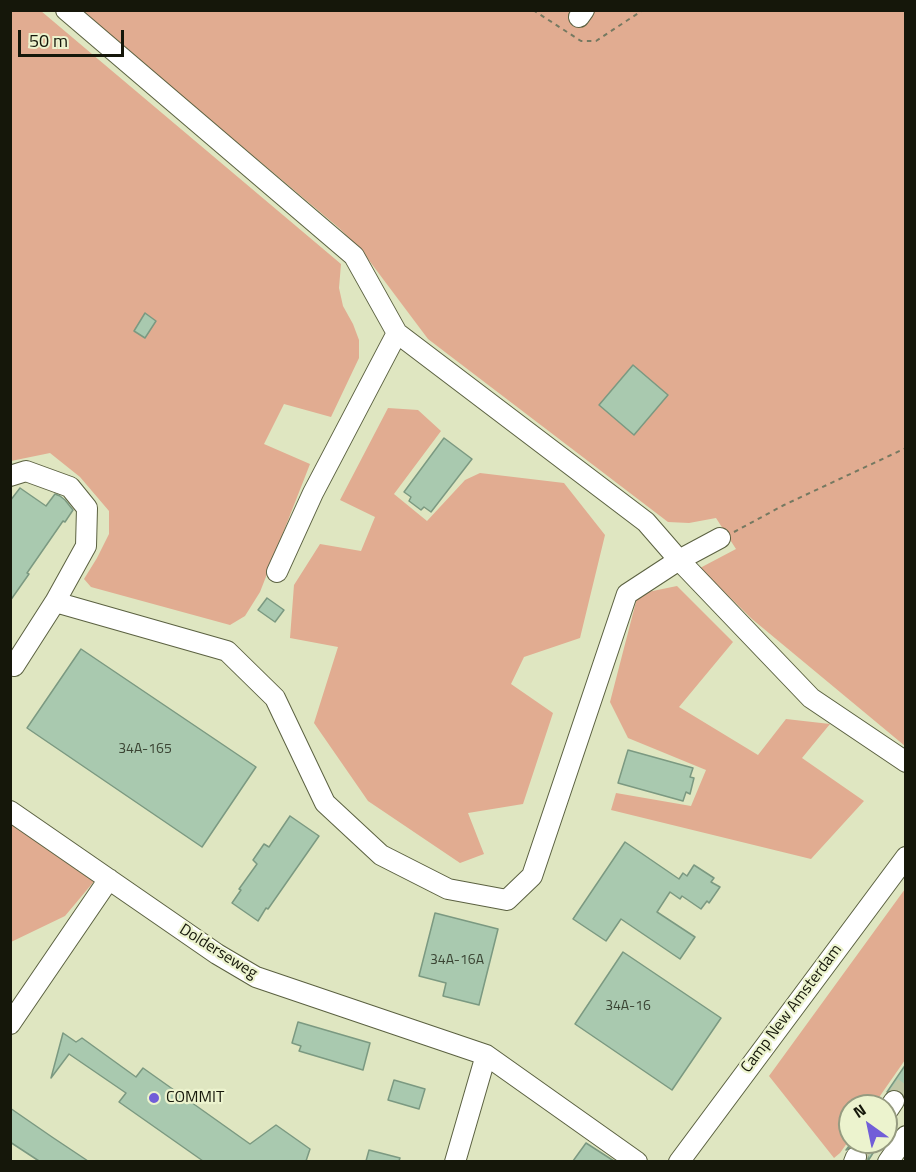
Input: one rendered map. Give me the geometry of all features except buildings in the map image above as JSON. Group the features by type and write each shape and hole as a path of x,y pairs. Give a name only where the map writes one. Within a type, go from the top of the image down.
{"lane":[{"path":"66,10 354,256 397,333 646,522 679,560 811,698 906,762"},
{"path":"278,572 313,492 397,333"},
{"path":"10,476 26,471 70,487 87,508 86,546 54,602 12,667"},
{"path":"54,602 227,651 275,698 325,803 381,855 448,889 507,900 532,876 627,594 679,560 720,538"},
{"name":"Dolderseweg","path":"10,811 217,954 256,977 486,1055 637,1161"},
{"name":"Camp New Amsterdam","path":"679,1161 906,857"},
{"path":"10,1024 109,879"},
{"path":"455,1161 486,1055"},
{"path":"888,1161 906,1136"}],"path":[{"path":"720,538 784,505 906,448"}],"shaded area":[{"path":"11,11 41,11 341,264 339,288 343,306 359,340 359,358 331,417 284,404 264,444 310,464 260,592 245,616 230,625 91,587 84,579 109,534 109,511 80,477 50,453 11,461"},
{"path":"81,11 905,11 905,746 752,619 700,568 736,549 716,518 689,523 668,522 428,339 362,251 339,228"},
{"path":"388,408 418,410 441,431 394,494 427,521 465,480 480,473 564,483 605,535 580,638 524,657 511,684 553,713 523,804 468,813 484,854 460,863 368,801 314,723 338,647 290,638 294,585 320,544 361,551 375,517 340,500"},
{"path":"677,586 733,642 679,707 758,755 786,719 830,724 802,758 864,801 811,859 611,810 616,793 691,806 706,770 628,738 610,702 638,594"},
{"path":"11,820 96,879 65,916 11,942"},
{"path":"905,889 905,1060 881,1094 838,1094 839,1154 834,1158 769,1076"}],"tunnel":[{"path":"898,1096 906,1085"}],"place":[{"name":"COMMIT","path":"154,1098"}]}
